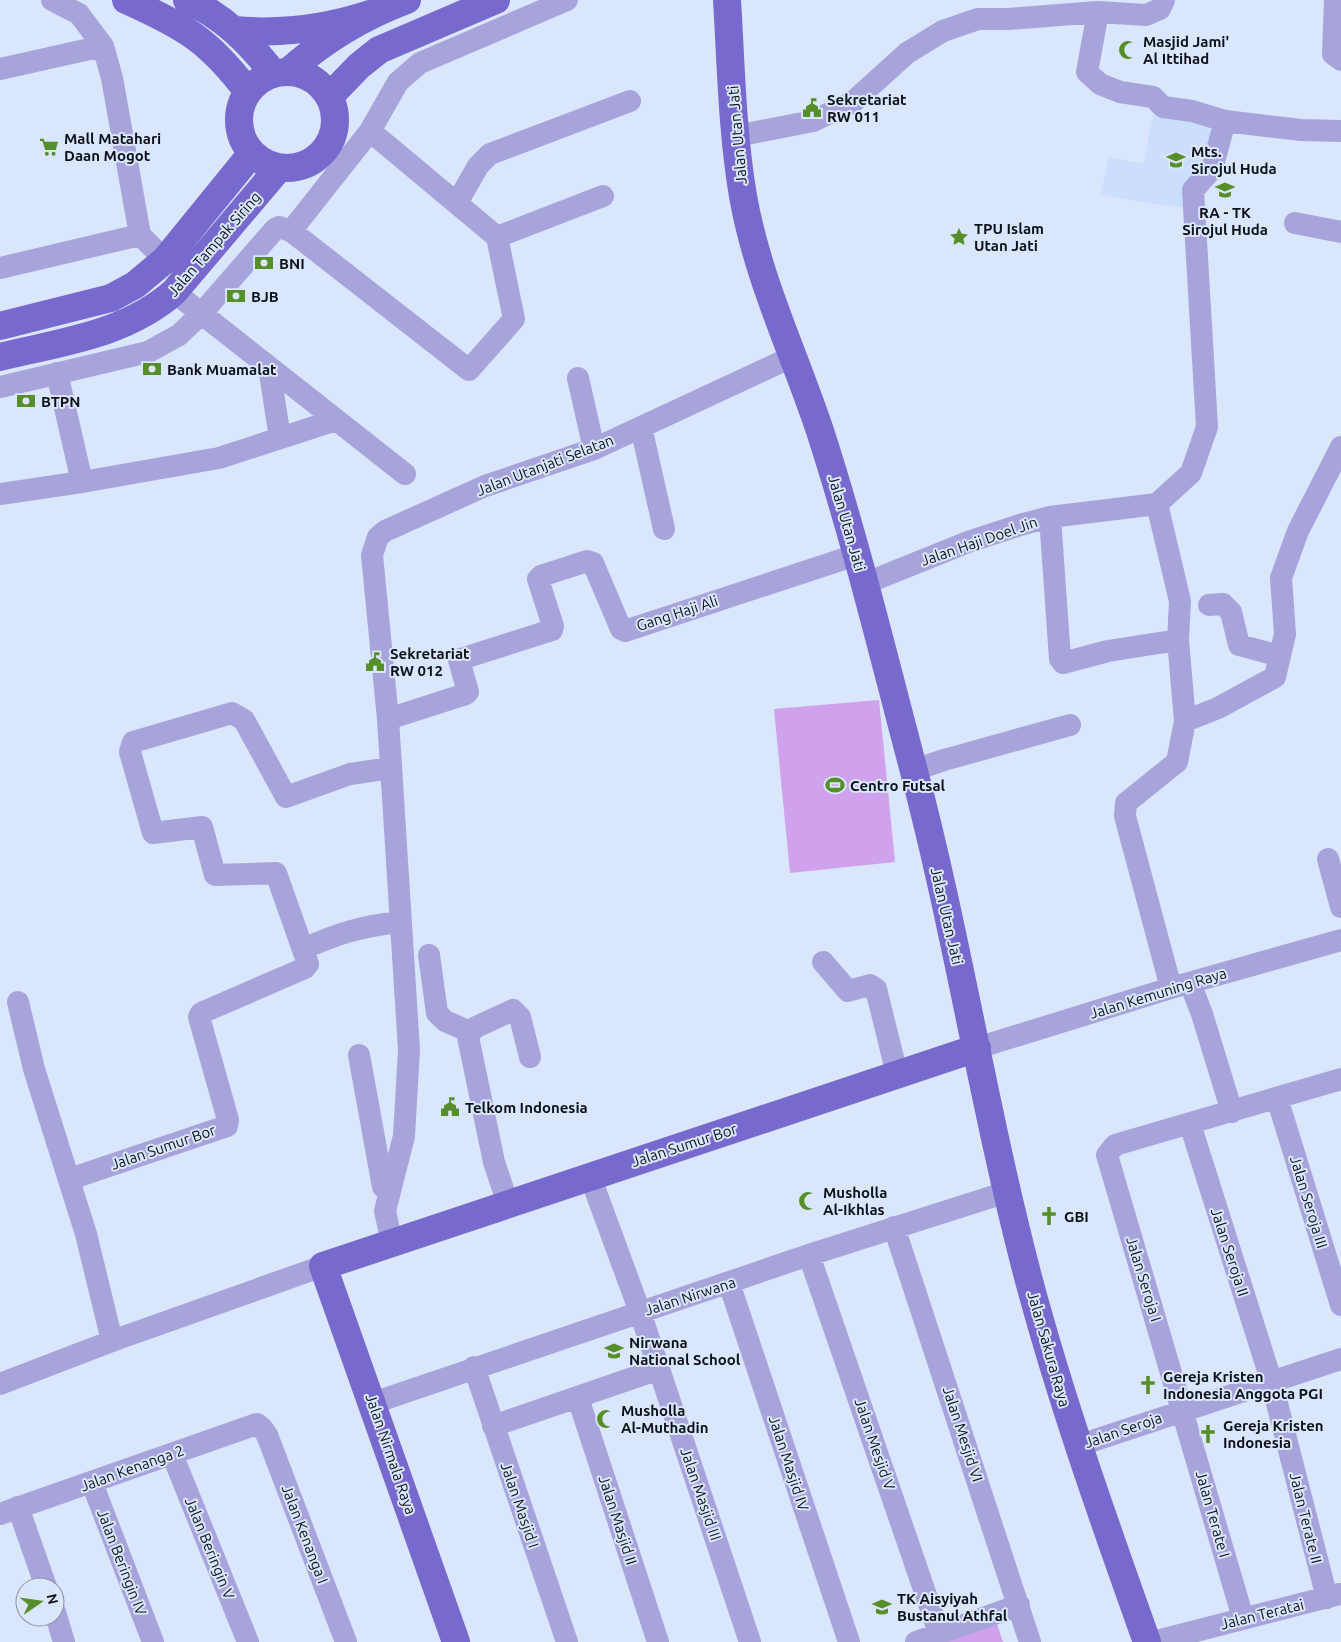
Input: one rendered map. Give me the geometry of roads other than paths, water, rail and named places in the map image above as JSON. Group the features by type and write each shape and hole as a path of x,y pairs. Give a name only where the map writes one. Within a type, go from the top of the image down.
{"main road":[{"path":"126,0 174,23 201,40 225,62 248,92"},
{"path":"187,0 212,12 281,72 305,75 319,84 329,97 334,110 335,123 326,148 317,158 306,164 292,168 279,168 260,160 243,141 239,128 239,114 243,100 248,92 257,82 281,72 344,31 397,4"},
{"path":"329,97 359,66 379,50 496,0"},
{"name":"Jalan Utan Jati","path":"727,0 736,136 743,196 752,239 767,289 794,354 822,436 856,555 914,770 971,1026"},
{"path":"234,30 268,32 311,29 353,20 397,4"},
{"name":"Jalan Tampak Siring","path":"0,326 111,298 135,285 164,260 252,153"},
{"name":"Jalan Tampak Siring","path":"0,357 124,325 148,313 174,292 279,168"},
{"name":"Jalan Sumur Bor","path":"324,1266 388,1218 500,1182 590,1176 939,1060 971,1026"},
{"name":"Jalan Sakura Raya","path":"971,1026 1027,1274 1077,1446 1147,1642"},
{"path":"939,1060 950,1058 962,1059 972,1064 979,1072 984,1083"},
{"name":"Jalan Nirmala Raya","path":"324,1266 373,1403 452,1640"}],"street":[{"path":"52,0 78,14 103,46 112,78 140,235 164,260"},
{"path":"291,231 370,132 398,82 420,63 567,0"},
{"path":"736,136 813,121 853,102 907,53 943,31 978,19 1008,10 1146,15 1160,9 1164,0"},
{"path":"1335,0 1333,54 1341,60"},
{"path":"1098,12 1087,72 1100,84 1120,92 1152,97 1163,107 1192,111 1225,121 1301,130 1341,132"},
{"path":"434,27 441,53"},
{"path":"0,69 103,46"},
{"path":"457,203 478,166 490,154 630,101"},
{"path":"1225,121 1212,169 1193,190 1207,427 1190,473 1157,504 1180,602 1178,640 1185,721 1177,762 1126,803 1125,816 1151,916 1175,979 1202,1014 1232,1112"},
{"path":"0,386 148,352 179,335 201,314 275,229 279,227 291,231 469,370 514,319 497,237 370,132"},
{"path":"497,237 603,196"},
{"path":"1295,223 1341,232"},
{"path":"0,268 140,235"},
{"path":"174,292 405,474"},
{"name":"Jalan Utanjati Selatan","path":"388,719 372,555 378,537 385,532 485,486 594,449 783,361 794,354"},
{"path":"269,367 280,438"},
{"path":"57,373 82,482"},
{"path":"578,378 594,449"},
{"path":"0,494 219,458 336,420"},
{"path":"640,427 664,529"},
{"path":"1185,721 1218,708 1276,677 1285,634 1281,578 1298,530 1341,447"},
{"name":"Jalan Haji Doel Jin","path":"864,584 968,542 1050,517 1157,504"},
{"path":"1050,517 1057,628 1060,659 1063,663 1108,651 1178,640"},
{"name":"Gang Haji Ali","path":"388,719 466,694 468,692 459,660 552,630 553,626 538,579 541,576 587,561 593,563 621,629 625,630 856,555"},
{"path":"1209,605 1223,604 1231,612 1239,645 1280,656"},
{"name":"Jalan Sumur Bor","path":"70,1179 227,1126 228,1120 198,1017 200,1013 305,968 308,964 276,873 215,875 202,827 153,833 130,752 133,742 232,713 244,720 286,797 350,774 391,768"},
{"path":"388,719 409,1050 404,1136 388,1218"},
{"path":"914,770 1070,725"},
{"path":"1328,859 1341,908"},
{"path":"303,949 335,934 366,926 401,922"},
{"name":"Jalan Kemuning Raya","path":"971,1026 1341,940"},
{"path":"429,955 437,1012 445,1022 470,1032"},
{"path":"822,962 848,991 870,985 876,989 897,1074"},
{"path":"18,1002 36,1078 52,1133 70,1179 111,1336"},
{"path":"500,1182 468,1037 470,1032 513,1010 520,1016 530,1057"},
{"path":"359,1055 388,1218"},
{"path":"1190,1124 1341,1079"},
{"name":"Jalan Seroja III","path":"1278,1098 1341,1305"},
{"name":"Jalan Seroja I","path":"1184,1410 1107,1155 1115,1145 1190,1124"},
{"name":"Jalan Seroja II","path":"1190,1124 1271,1380"},
{"name":"Jalan Masjid III","path":"590,1176 640,1312 750,1642"},
{"name":"Jalan Nirwana","path":"373,1403 474,1367 729,1284 809,1255 1008,1192"},
{"name":"Jalan Mesjid VI","path":"894,1227 1030,1642"},
{"name":"Jalan Mesjid V","path":"809,1255 939,1633"},
{"name":"Jalan Sumur Bor","path":"0,1384 111,1336 324,1266"},
{"name":"Jalan Masjid IV","path":"729,1284 849,1642"},
{"name":"Jalan Seroja","path":"1077,1446 1271,1380 1341,1359"},
{"name":"Jalan Masjid I","path":"474,1367 567,1642"},
{"path":"493,1426 659,1369"},
{"name":"Jalan Terate II","path":"1271,1380 1334,1596"},
{"name":"Jalan Masjid II","path":"578,1398 658,1642"},
{"name":"Jalan Terate I","path":"1184,1410 1243,1618"},
{"name":"Jalan Kenanga 2","path":"9,1510 92,1483 249,1426 257,1424 262,1428"},
{"name":"Jalan Kenanga I","path":"262,1428 346,1642"},
{"name":"Jalan Beringin V","path":"172,1454 248,1642"},
{"name":"Jalan Beringin IV","path":"92,1483 153,1642"},
{"path":"9,1510 41,1577"},
{"name":"Jalan Teratai","path":"1153,1642 1334,1596"},
{"path":"916,1642 1019,1605"},
{"path":"60,1627 64,1642"}],"place":[{"name":"Masjid Jami' Al Ittihad","path":"1128,50"},
{"name":"Sekretariat RW 011","path":"812,108"},
{"name":"Mall Matahari Daan Mogot","path":"49,147"},
{"name":"Mts. Sirojul Huda","path":"1176,160"},
{"name":"RA - TK Sirojul Huda","path":"1225,190"},
{"name":"TPU Islam Utan Jati","path":"959,237"},
{"name":"BNI","path":"264,263"},
{"name":"BJB","path":"236,296"},
{"name":"Bank Muamalat","path":"152,369"},
{"name":"BTPN","path":"26,401"},
{"name":"Sekretariat RW 012","path":"375,662"},
{"name":"Centro Futsal","path":"835,785"},
{"name":"Telkom Indonesia","path":"450,1107"},
{"name":"Musholla Al-Ikhlas","path":"808,1201"},
{"name":"GBI","path":"1049,1216"},
{"name":"Nirwana National School","path":"614,1351"},
{"name":"Gereja Kristen Indonesia Anggota PGI","path":"1148,1385"},
{"name":"Musholla Al-Muthadin","path":"606,1419"},
{"name":"Gereja Kristen Indonesia","path":"1208,1434"},
{"name":"TK Aisyiyah Bustanul Athfal","path":"882,1607"}]}
